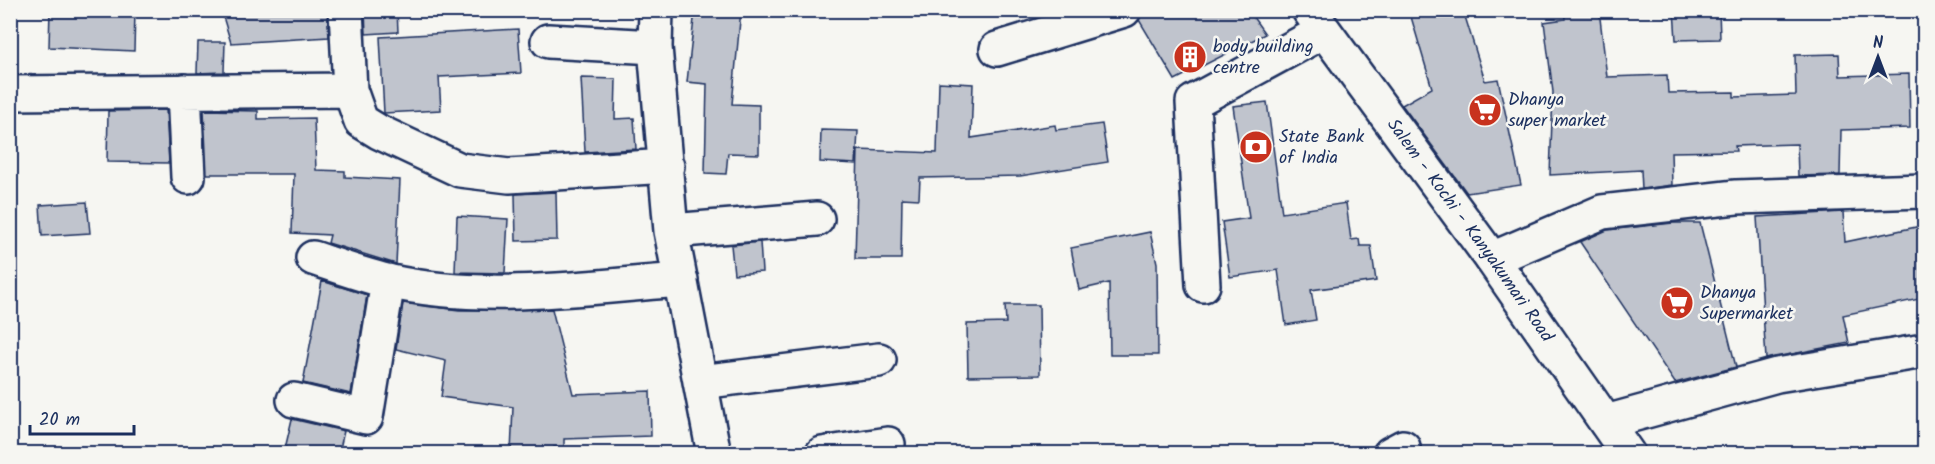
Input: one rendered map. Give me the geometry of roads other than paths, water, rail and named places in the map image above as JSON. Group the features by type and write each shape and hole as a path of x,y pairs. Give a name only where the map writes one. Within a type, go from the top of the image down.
{"street":[{"path":"346,10 350,90 361,121 460,170 509,176 667,166"},
{"path":"656,10 656,47 671,231 714,453"},
{"path":"997,49 1124,10"},
{"path":"1203,285 1194,102 1317,21"},
{"name":"Salem - Kochi - Kanyakumari Road","path":"1317,21 1492,259 1628,453"},
{"path":"548,41 656,47"},
{"path":"10,93 350,90"},
{"path":"184,92 188,177"},
{"path":"1492,259 1602,212 1736,197 1924,191"},
{"path":"671,231 817,219"},
{"path":"313,258 388,281 448,288 520,292 681,280"},
{"path":"294,400 366,417 388,281"},
{"path":"1606,422 1777,375 1924,351"},
{"path":"700,382 879,360"},
{"path":"822,453 888,444"}],"place":[{"name":"body building centre","path":"1190,57"},
{"name":"Dhanya super market","path":"1485,110"},
{"name":"State Bank of India","path":"1256,147"},
{"name":"Dhanya Supermarket","path":"1677,303"}]}
